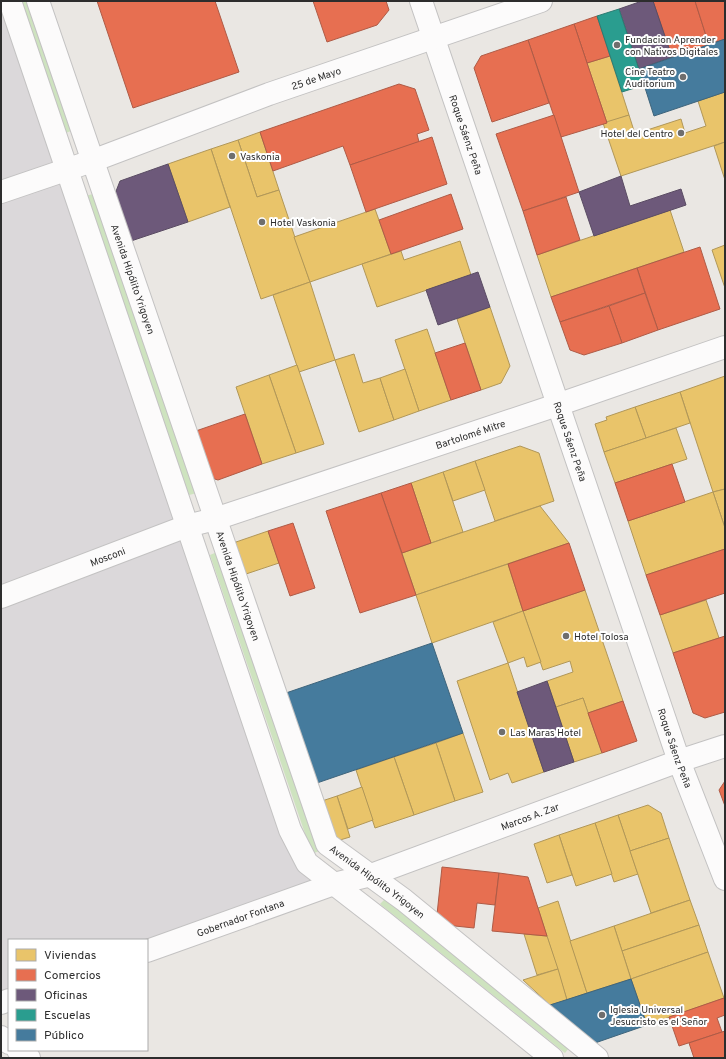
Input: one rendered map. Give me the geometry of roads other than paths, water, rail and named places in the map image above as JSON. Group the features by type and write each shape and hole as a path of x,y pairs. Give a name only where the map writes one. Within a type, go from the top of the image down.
{"street":[{"path":"10,1 290,830 307,863 382,920 552,1058"},
{"name":"Avenida Hipólito Yrigoyen","path":"38,1 327,844 404,900 597,1058"},
{"name":"Roque Sáenz Peña","path":"421,1 678,761 725,879"},
{"name":"25 de Mayo","path":"1,192 92,161 269,94 541,1"},
{"name":"Bartolomé Mitre","path":"215,519 557,405 725,346"},
{"name":"Mosconi","path":"1,598 187,526 215,519"},
{"name":"Marcos A. Zar","path":"334,884 371,875 678,761 725,746"},
{"name":"Gobernador Fontana","path":"148,951 334,884"},
{"path":"19,1051 29,1058"}],"place":[{"name":"Fundacion Aprender con Nativos Digitales","path":"617,45"},
{"name":"Cine Teatro Auditorium","path":"683,77"},
{"name":"Hotel del Centro","path":"681,133"},
{"name":"Vaskonia","path":"232,156"},
{"name":"Hotel Vaskonia","path":"262,222"},
{"name":"Hotel Tolosa","path":"566,636"},
{"name":"Las Maras Hotel","path":"502,732"},
{"name":"Iglesia Universal Jesucristo es el Señor","path":"602,1015"}]}
